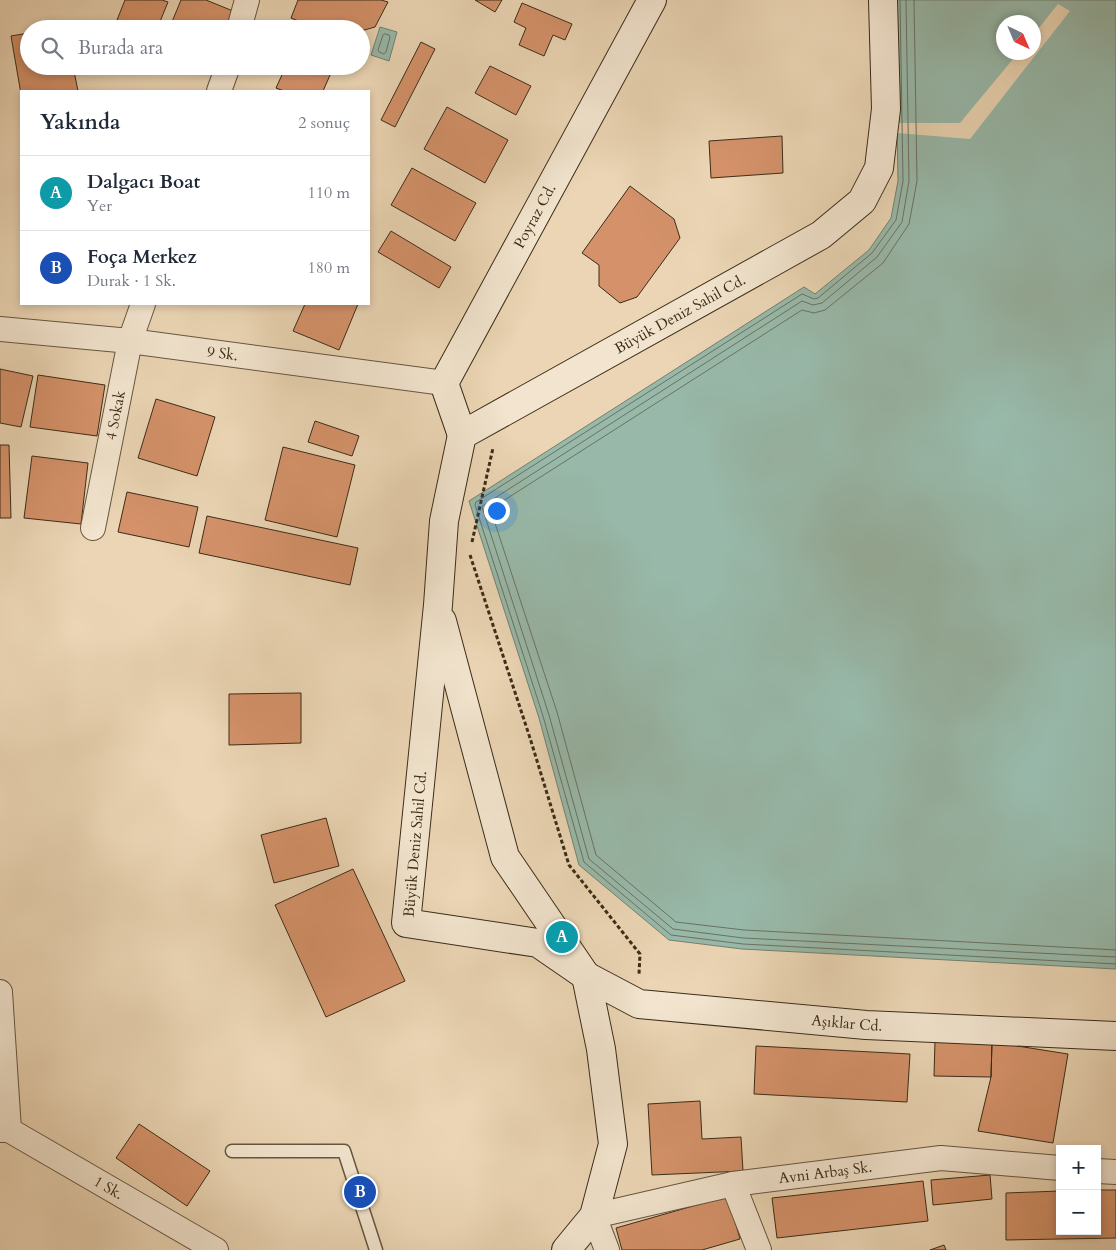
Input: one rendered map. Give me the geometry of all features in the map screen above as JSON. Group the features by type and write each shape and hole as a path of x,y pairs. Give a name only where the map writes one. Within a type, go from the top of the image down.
{"street":[{"path":"241,20 247,0"},
{"name":"Poyraz Cd.","path":"444,383 652,0"},
{"name":"Büyük Deniz Sahil Cd.","path":"586,976 538,943 406,923 438,605 444,521 462,435 821,235 862,201 878,168 886,109 883,0"},
{"path":"219,90 225,75"},
{"name":"4 Sokak","path":"93,528 130,341 143,305"},
{"name":"9 Sk.","path":"0,329 130,341 444,383"},
{"path":"444,383 462,435"},
{"name":"Büyük Deniz Sahil Cd.","path":"438,605 505,857 586,976 601,1049 612,1144 594,1216 566,1250"},
{"name":"Aşıklar Cd.","path":"586,976 639,1004 866,1025 1116,1036"},
{"path":"0,992 4,1130"},
{"name":"1 Sk.","path":"4,1130 216,1250"},
{"name":"Avni Arbaş Sk.","path":"594,1216 733,1184 941,1158 1056,1168"},
{"path":"1101,1170 1116,1172"},
{"path":"733,1184 759,1250"},
{"path":"594,1216 607,1250"}],"lane":[{"path":"232,1151 344,1151 376,1250"}],"path":[{"path":"462,435 495,442 471,544"},
{"path":"469,553 530,738 569,865 640,954 639,1004"}],"water":[{"path":"895,0 1116,0 1116,969 742,949 669,940 579,865 539,718 469,501 804,287 815,294 869,250 891,218 898,181"},
{"path":"380,27 397,32 389,61 371,55"}],"pier":[{"path":"1058,4 1070,11 1041,48 1041,25"},
{"path":"1012,60 1032,60 970,139 897,133 897,123 960,123"}],"building":[{"path":"125,0 162,0 168,2 161,20 117,20"},
{"path":"181,0 206,0 233,11 230,20 173,20"},
{"path":"298,0 381,0 388,2 375,27 370,28 370,20 296,20 291,18"},
{"path":"475,0 502,0 495,12"},
{"path":"522,3 572,24 565,40 553,35 544,56 519,45 526,28 514,22"},
{"path":"20,34 20,75 75,75 78,90 20,90 11,36"},
{"path":"421,42 435,49 395,127 381,120"},
{"path":"490,66 531,86 516,115 475,93"},
{"path":"282,75 330,75 323,90 281,90 276,88"},
{"path":"447,107 508,140 485,183 424,149"},
{"path":"782,136 783,173 711,178 709,141"},
{"path":"412,168 476,203 455,241 391,205"},
{"path":"630,186 674,219 680,238 637,297 620,303 599,286 599,265 582,253"},
{"path":"391,231 451,267 439,288 378,252"},
{"path":"305,305 358,305 339,350 293,331"},
{"path":"0,369 33,376 21,427 0,423"},
{"path":"38,375 105,385 97,436 30,427"},
{"path":"156,399 215,417 197,476 138,458"},
{"path":"315,421 359,436 352,456 308,442"},
{"path":"0,445 9,445 11,518 0,518"},
{"path":"283,447 355,465 337,537 265,520"},
{"path":"32,456 88,463 81,524 24,518"},
{"path":"127,492 198,507 189,547 118,532"},
{"path":"207,516 358,548 350,585 199,553"},
{"path":"301,693 301,743 229,745 229,694"},
{"path":"326,818 339,866 274,883 261,835"},
{"path":"353,869 405,981 326,1017 275,905"},
{"path":"935,1041 992,1042 991,1077 934,1076"},
{"path":"992,1042 1068,1054 1053,1143 978,1131 991,1077"},
{"path":"756,1046 910,1054 907,1102 754,1094"},
{"path":"700,1101 702,1139 741,1137 743,1171 652,1175 648,1104"},
{"path":"139,1124 210,1171 187,1206 116,1158"},
{"path":"990,1175 992,1199 933,1205 931,1180"},
{"path":"923,1181 928,1221 777,1238 772,1198"},
{"path":"1101,1190 1116,1190 1116,1238 1006,1240 1006,1193 1056,1191 1056,1235 1101,1235"},
{"path":"728,1196 740,1239 702,1250 622,1250 616,1228"},
{"path":"944,1245 946,1250 930,1250"}],"place":[{"name":"Dalgacı Boat","path":"562,937"},
{"name":"Foça Merkez","path":"360,1192"}]}
